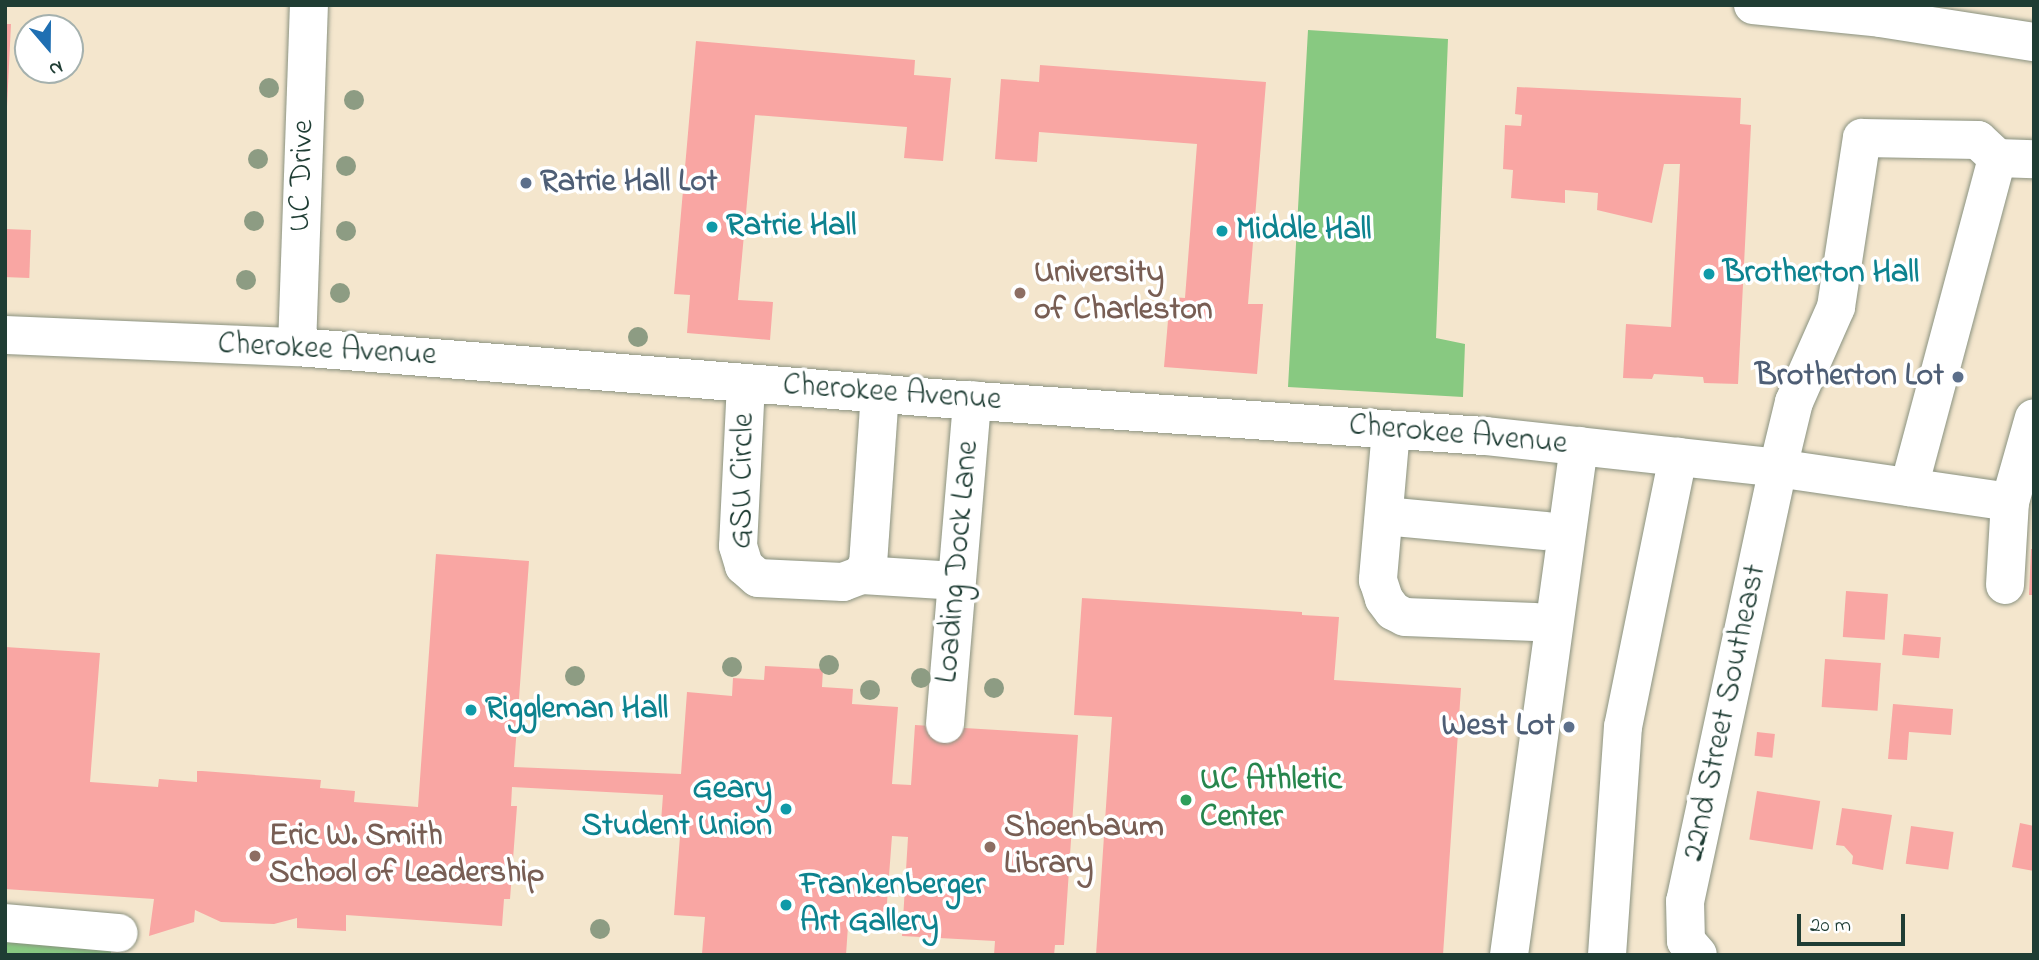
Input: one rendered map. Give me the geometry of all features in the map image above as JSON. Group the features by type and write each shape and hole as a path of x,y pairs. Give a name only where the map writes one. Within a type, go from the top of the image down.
{"street":[{"name":"UC Drive","path":"297,347 309,5"},
{"path":"1753,5 1880,18 2034,42"},
{"name":"22nd Street Southeast","path":"1698,955 1686,941 1685,901 1794,402 1836,307 1861,138 1978,140 2016,158"},
{"path":"1909,487 2016,158"},
{"name":"Cherokee Avenue","path":"5,335 297,347 1391,430 1579,446 1778,468 2010,502"},
{"name":"GSU Circle","path":"746,383 738,546 744,566 758,578 843,582 861,575 956,581"},
{"path":"861,575 868,564 880,393"},
{"name":"Loading Dock Lane","path":"945,724 972,400"},
{"path":"2005,584 2010,502 2034,418"},
{"path":"1391,430 1378,580 1384,599 1393,611 1405,617 1535,621"},
{"path":"1509,955 1579,446"},
{"path":"1607,955 1623,727 1678,457"},
{"path":"1384,516 1545,531"},
{"path":"5,923 118,933"}],"green space":[{"path":"1308,30 1448,39 1436,338 1465,344 1463,397 1288,387"},
{"path":"5,941 111,951 111,955 5,955"}],"building":[{"path":"5,24 11,24 7,106 5,106"},
{"name":"Ratrie Hall","path":"696,41 915,60 914,75 951,78 943,161 904,158 907,127 755,115 738,300 773,302 770,340 687,333 690,295 674,294"},
{"name":"Middle Hall","path":"1040,65 1266,82 1248,304 1263,304 1257,374 1164,367 1170,297 1185,298 1197,144 1039,132 1037,162 995,159 1001,79 1039,82"},
{"name":"Brotherton Hall","path":"1517,87 1741,98 1740,124 1751,125 1738,384 1704,383 1703,377 1654,374 1652,379 1623,378 1626,324 1671,327 1680,164 1664,164 1652,223 1597,210 1598,193 1565,190 1565,203 1511,198 1513,170 1503,169 1505,125 1521,126 1522,115 1515,114"},
{"path":"5,229 31,230 29,278 5,277"},
{"path":"2031,549 2034,549 2034,595 2029,595"},
{"path":"436,554 529,561 514,767 681,774 687,692 732,696 733,678 764,680 765,666 823,669 822,687 853,689 852,704 898,707 892,784 911,785 915,725 1078,735 1064,945 1055,945 1054,955 994,955 995,941 902,936 908,837 892,836 885,929 848,926 846,955 702,954 705,917 674,915 681,823 661,822 663,795 512,787 511,806 517,806 510,899 504,899 502,926 346,915 346,931 297,928 297,918 274,924 221,922 195,910 194,922 149,936 154,899 5,889 5,647 100,653 90,782 158,787 159,779 197,782 197,771 321,780 320,788 355,791 354,802 418,807"},
{"path":"1846,591 1888,594 1885,640 1843,637"},
{"path":"1082,598 1302,612 1302,615 1339,617 1334,680 1461,688 1443,955 1096,955 1112,717 1074,715"},
{"path":"1904,634 1941,637 1939,658 1902,655"},
{"path":"1825,659 1881,663 1878,711 1822,707"},
{"path":"1893,704 1953,709 1951,735 1909,732 1907,760 1888,759"},
{"path":"1757,732 1775,734 1772,758 1754,756"},
{"path":"1757,791 1820,801 1813,849 1749,839"},
{"path":"1842,808 1892,815 1883,870 1852,864 1853,856 1844,846 1836,845"},
{"path":"2020,823 2034,826 2034,871 2012,867"},
{"path":"1911,826 1954,832 1948,870 1906,864"}],"place":[{"name":"Ratrie Hall Lot","path":"526,183"},
{"name":"Ratrie Hall","path":"712,227"},
{"name":"Middle Hall","path":"1222,231"},
{"name":"Brotherton Hall","path":"1709,274"},
{"name":"University of Charleston","path":"1020,293"},
{"name":"Brotherton Lot","path":"1958,377"},
{"name":"Riggleman Hall","path":"471,710"},
{"name":"West Lot","path":"1569,727"},
{"name":"UC Athletic Center","path":"1186,800"},
{"name":"Geary Student Union","path":"786,809"},
{"name":"Shoenbaum Library","path":"990,847"},
{"name":"Eric W. Smith School of Leadership","path":"255,856"},
{"name":"Frankenberger Art Gallery","path":"786,905"}]}
